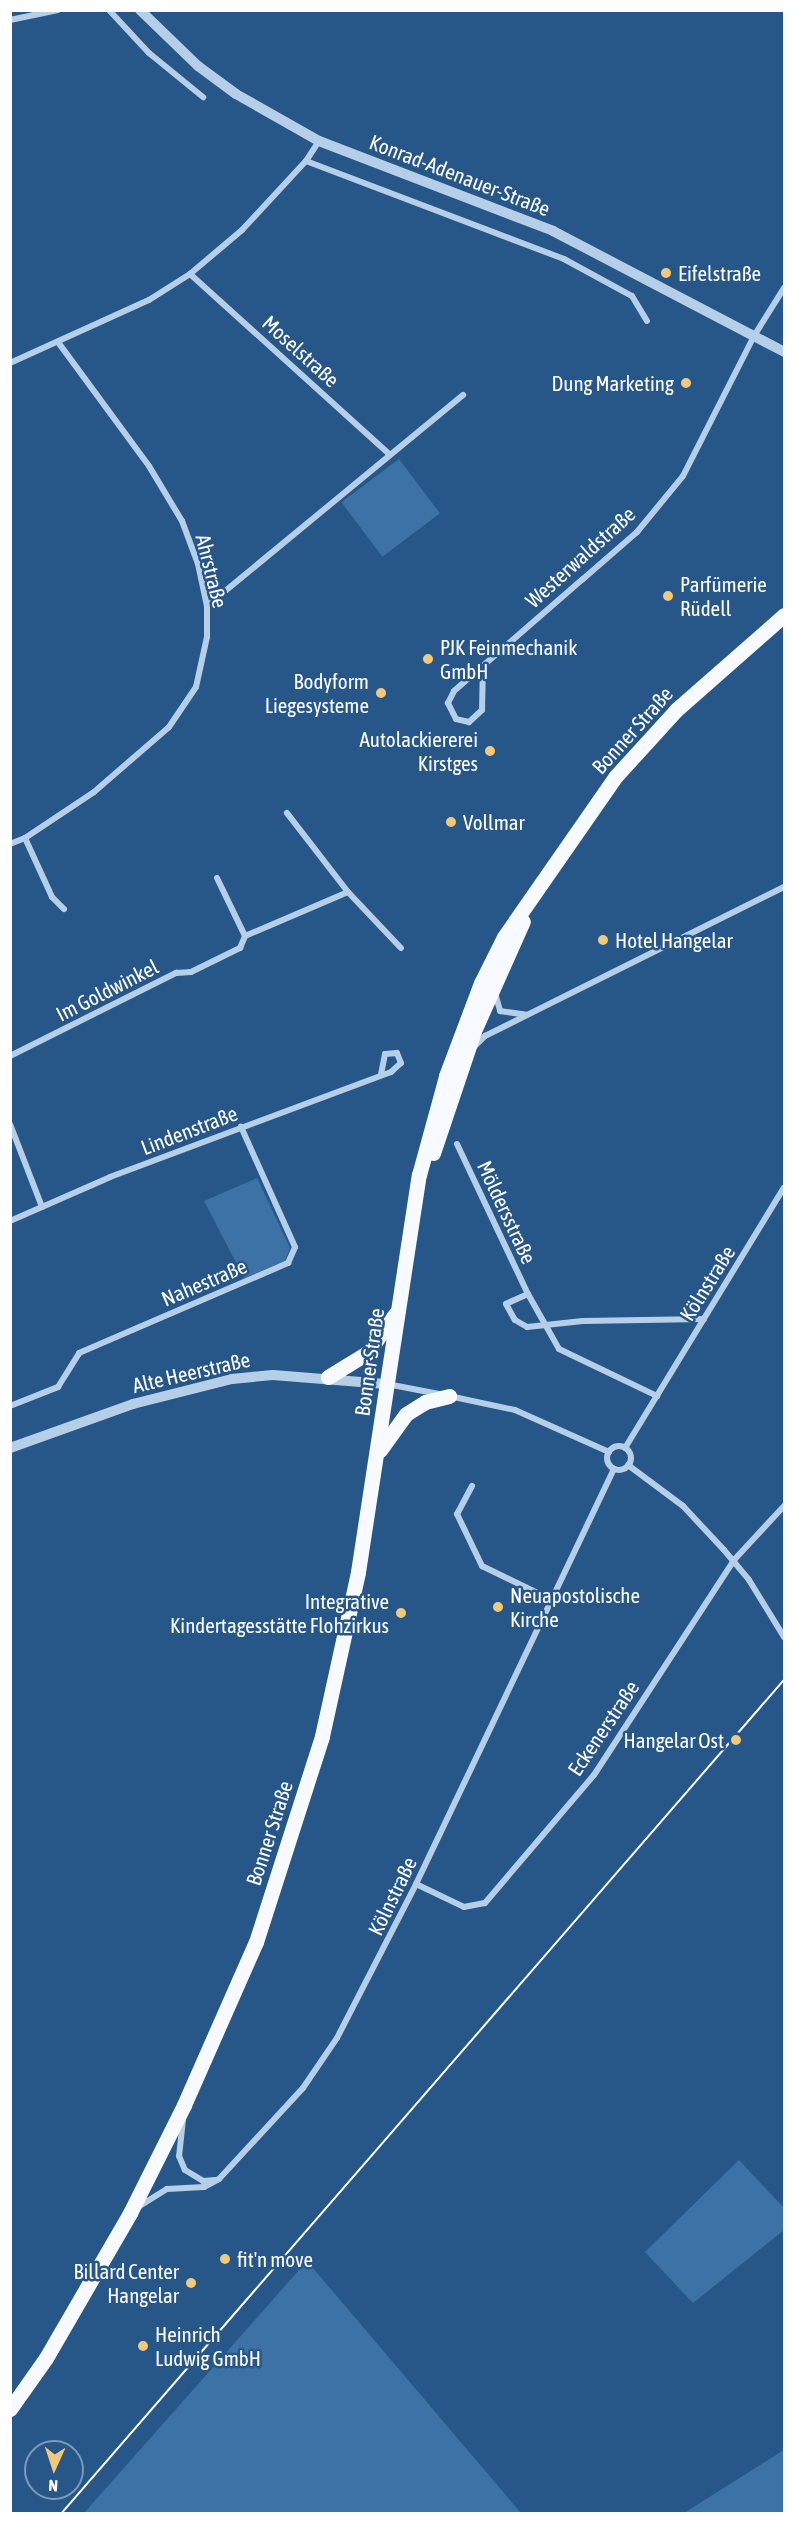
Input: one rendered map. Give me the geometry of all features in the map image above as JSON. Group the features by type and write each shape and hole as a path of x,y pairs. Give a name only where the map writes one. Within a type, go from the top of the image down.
{"main road":[{"name":"Bonner Straße","path":"10,2409 46,2358 130,2213 184,2105 256,1942 322,1736 358,1572 412,1216 433,1120 463,1029 504,937 616,776 676,710 784,615"},
{"name":"Bonner Straße","path":"412,1216 466,1053 535,894"},
{"path":"328,1377 366,1353 398,1310"},
{"path":"376,1456 406,1414 425,1402 449,1396"}],"street":[{"path":"10,20 58,10"},
{"path":"109,10 149,53 203,97"},
{"name":"Konrad-Adenauer-Straße","path":"140,10 198,66 236,94 319,141 553,231 784,352"},
{"path":"10,363 149,300 190,274 242,230 306,161 319,141"},
{"name":"Konrad-Adenauer-Straße","path":"306,161 564,258 632,296 647,321"},
{"name":"Moselstraße","path":"190,274 389,454"},
{"path":"754,336 784,288"},
{"name":"Westerwaldstraße","path":"483,666 482,710 469,722 456,719 448,703 454,691 637,532 683,476 754,336"},
{"name":"Ahrstraße","path":"10,844 25,838 112,778 184,709 205,655 207,606 198,564 182,520 150,466 58,342"},
{"path":"207,606 463,395"},
{"path":"287,813 348,892 400,948"},
{"path":"25,838 52,897 64,909"},
{"path":"217,878 244,936"},
{"path":"466,1053 485,1036 784,886"},
{"name":"Im Goldwinkel","path":"10,1056 176,973 191,972 240,948 244,936 348,892"},
{"path":"494,985 500,1011 531,1014"},
{"name":"Lindenstraße","path":"10,1221 241,1127 381,1074"},
{"path":"10,1124 42,1207"},
{"name":"Nahestraße","path":"10,1406 58,1387 79,1353 288,1263 295,1247 241,1127"},
{"name":"Möldersstraße","path":"457,1144 546,1327"},
{"name":"Kölnstraße","path":"626,1448 784,1188"},
{"name":"Möldersstraße","path":"528,1294 506,1304 521,1324 546,1327 583,1321 704,1319"},
{"path":"546,1327 559,1349 657,1396"},
{"name":"Alte Heerstraße","path":"10,1448 133,1404 232,1378 273,1375 328,1377 386,1384"},
{"path":"386,1384 516,1410 609,1452"},
{"path":"618,1446 626,1448 631,1458 628,1465 614,1469 607,1460 609,1452 618,1446"},
{"path":"628,1465 683,1506 734,1560 784,1637"},
{"name":"Kölnstraße","path":"130,2213 167,2190 204,2187 219,2179 303,2088 337,2038 416,1884 614,1469"},
{"path":"472,1486 457,1514 482,1566 550,1599"},
{"name":"Eckenerstraße","path":"416,1884 464,1907 485,1903 594,1775 734,1560 784,1506"},
{"path":"184,2105 179,2156 185,2170 203,2181 219,2179"}],"shaded area":[{"path":"399,459 440,513 382,557 341,502"},
{"path":"257,1178 290,1248 285,1261 244,1278 204,1201"},
{"path":"739,2160 784,2208 784,2230 693,2303 645,2252"},
{"path":"307,2261 521,2513 84,2513"},
{"path":"784,2450 784,2513 684,2513"}],"tram line":[{"path":"61,2514 784,1680"}],"place":[{"name":"Eifelstraße","path":"666,273"},
{"name":"Dung Marketing","path":"686,383"},
{"name":"Parfümerie Rüdell","path":"668,596"},
{"name":"PJK Feinmechanik GmbH","path":"428,659"},
{"name":"Bodyform Liegesysteme","path":"381,693"},
{"name":"Autolackiererei Kirstges","path":"490,751"},
{"name":"Vollmar","path":"451,822"},
{"name":"Hotel Hangelar","path":"603,940"},
{"name":"Neuapostolische Kirche","path":"498,1607"},
{"name":"Integrative Kindertagesstätte Flohzirkus","path":"401,1613"},
{"name":"Hangelar Ost","path":"736,1740"},
{"name":"fit'n move","path":"225,2259"},
{"name":"Billard Center Hangelar","path":"191,2283"},
{"name":"Heinrich Ludwig GmbH","path":"143,2346"}]}
